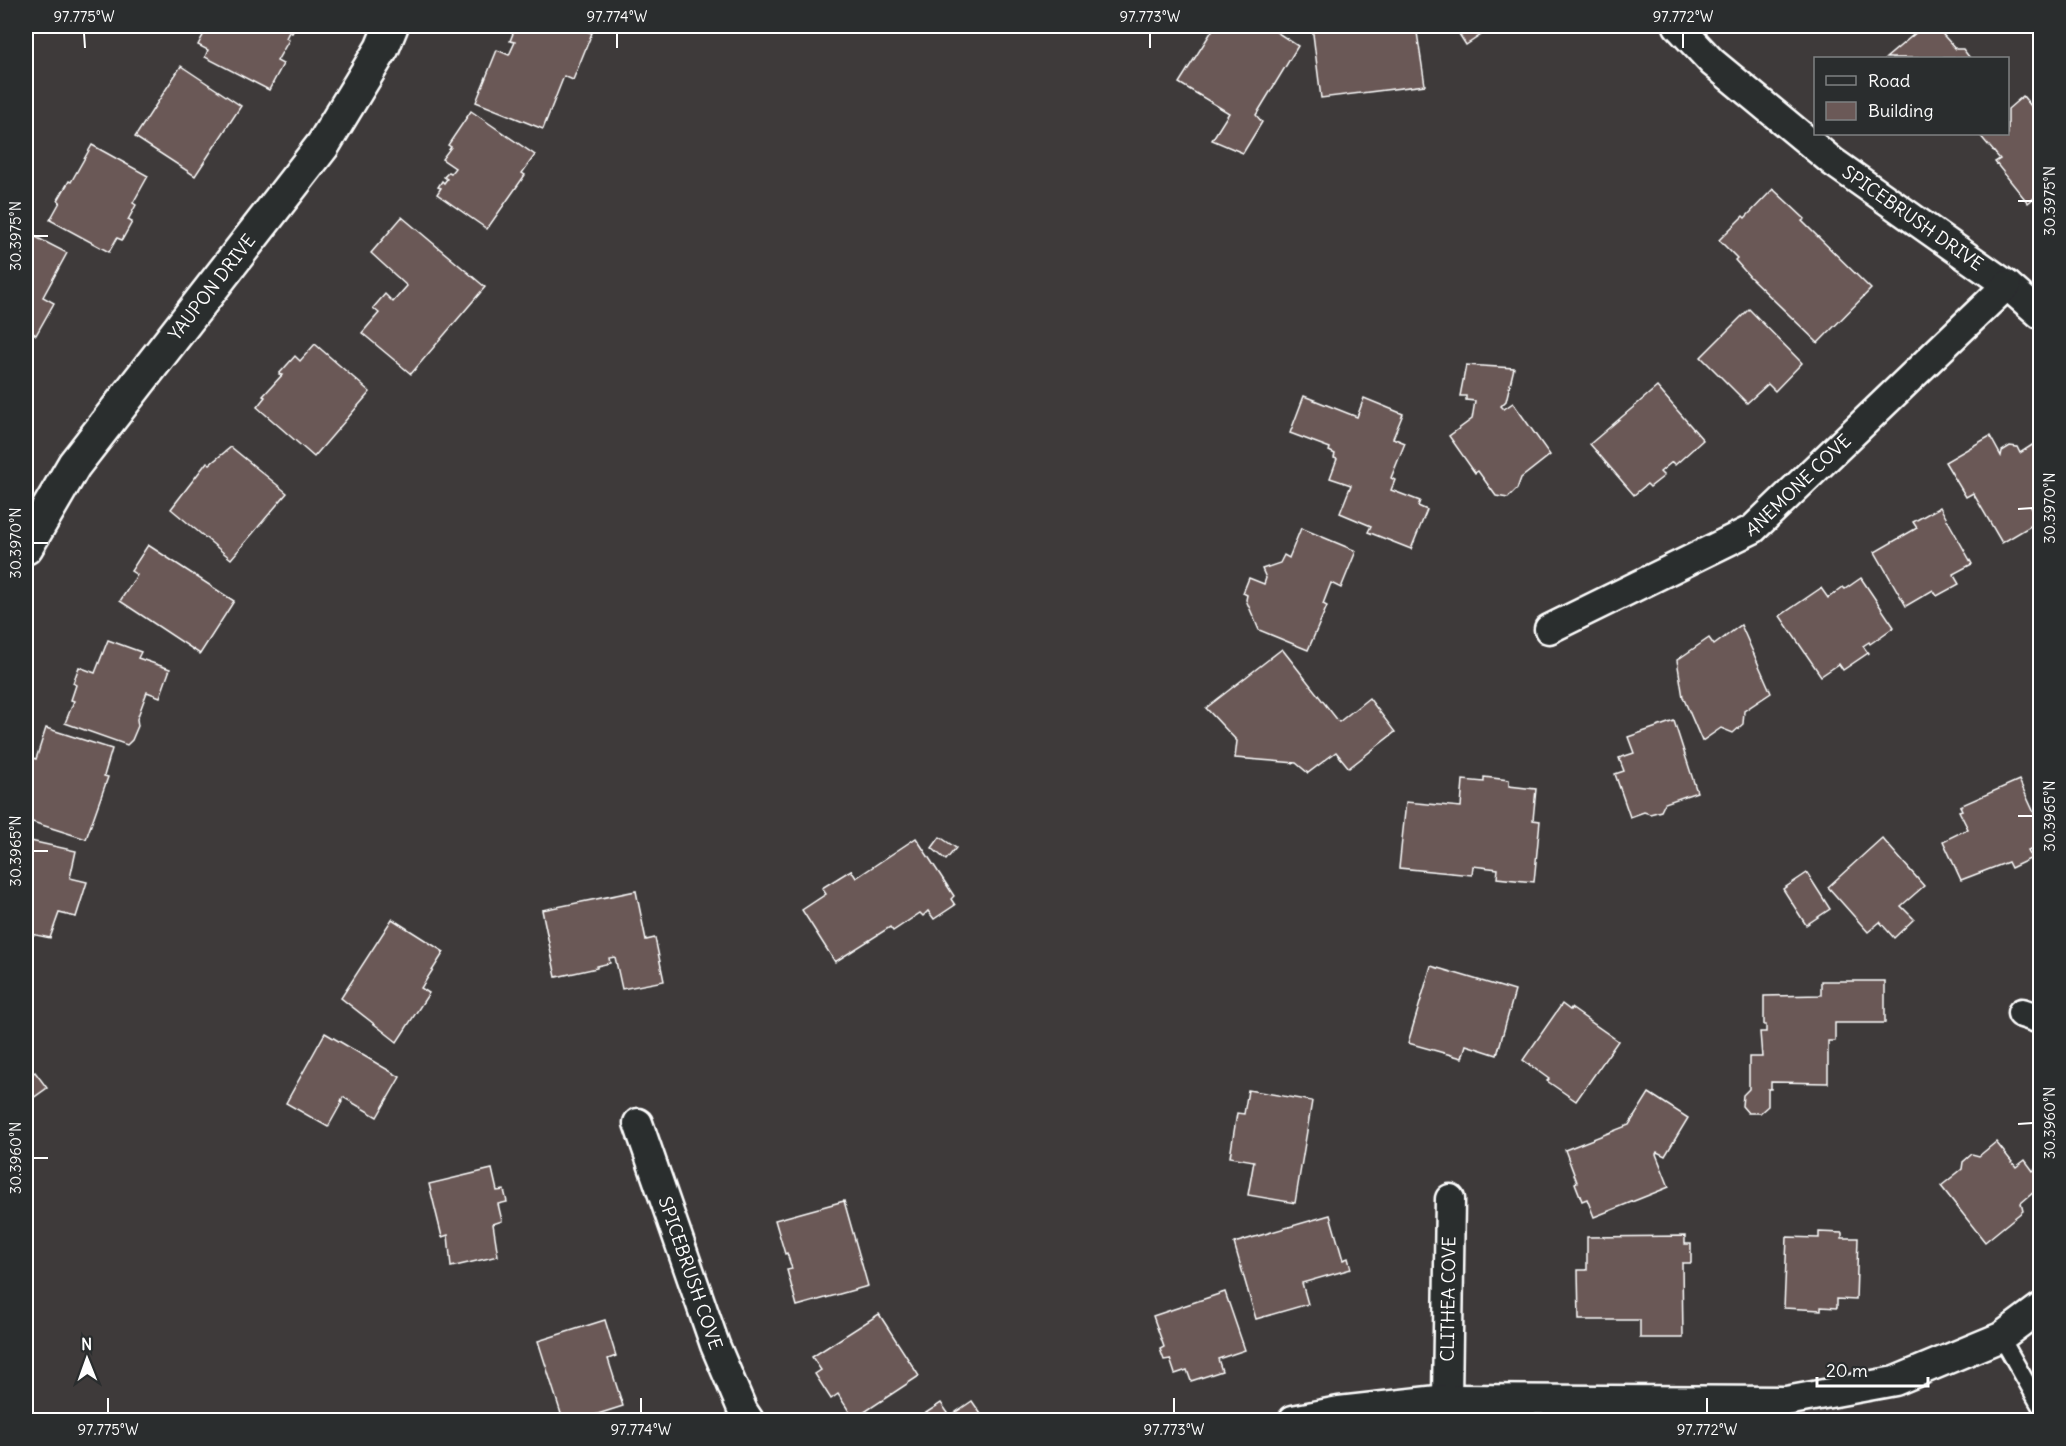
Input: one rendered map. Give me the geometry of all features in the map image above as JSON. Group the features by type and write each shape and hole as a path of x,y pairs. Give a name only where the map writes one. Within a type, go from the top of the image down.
{"street":[{"name":"YAUPON DRIVE","path":"26,547 74,465 323,145 382,48 391,26"},
{"name":"SPICEBRUSH DRIVE","path":"1678,26 1713,62 1833,162 2007,285 2040,314"},
{"name":"ANEMONE COVE","path":"1549,629 1753,529 2007,285"},
{"name":"SPICEBRUSH COVE","path":"638,1123 715,1345 742,1411 749,1420"},
{"name":"CLITHEA COVE","path":"1448,1399 1450,1199"},
{"path":"1293,1420 1340,1411 1448,1399 1786,1401 1895,1382 2001,1336 2040,1308"}],"lane":[{"path":"2001,1336 2040,1406"}],"building":[{"path":"208,26 296,26 286,38 289,40 277,61 283,64 269,90 205,57 208,50 198,45"},
{"path":"516,26 573,26 592,33 573,80 564,76 543,129 476,102 497,50 509,55 515,42 510,41"},
{"path":"1215,26 1258,26 1267,30 1269,27 1298,46 1256,115 1262,122 1243,153 1212,140 1229,113 1179,83"},
{"path":"1312,26 1416,26 1425,85 1321,98"},
{"path":"1454,26 1480,26 1476,28 1481,35 1466,45"},
{"path":"1924,26 1935,26 1956,49 1963,49 1969,57 1887,57"},
{"path":"181,66 241,106 195,176 135,137"},
{"path":"2023,96 2040,117 2040,193 2028,203 1995,162 2000,159 1980,135 2009,135 2009,108"},
{"path":"471,111 535,155 522,173 525,175 487,229 437,194 442,181 444,183 447,179 444,177 455,168 442,159 451,147 448,145"},
{"path":"92,145 148,176 133,203 136,205 128,220 132,222 122,240 117,238 109,252 50,220 60,202 58,200"},
{"path":"1773,189 1805,219 1802,221 1871,289 1818,343 1750,277 1735,260 1737,258 1719,240 1743,216 1745,218"},
{"path":"402,217 485,287 411,374 362,333 379,313 373,308 385,294 393,302 407,286 371,253"},
{"path":"26,232 67,253 43,297 54,303 36,335 26,329"},
{"path":"1749,309 1802,363 1775,391 1768,384 1747,403 1701,357"},
{"path":"315,344 370,392 314,457 257,407 265,397 263,396 282,375 279,374 295,356 300,361"},
{"path":"1466,365 1514,368 1506,401 1501,406 1504,409 1513,403 1550,455 1521,478 1517,489 1508,498 1496,496 1478,471 1475,473 1449,436 1472,419 1475,401 1466,400 1466,396 1460,396"},
{"path":"1657,387 1703,440 1675,465 1672,462 1660,472 1664,476 1650,487 1647,484 1634,495 1590,444"},
{"path":"1304,396 1357,417 1364,398 1403,414 1393,438 1405,443 1391,478 1395,480 1391,490 1420,501 1418,506 1427,510 1411,549 1368,532 1371,526 1340,513 1351,485 1330,478 1337,459 1334,458 1335,454 1329,451 1330,448 1290,433"},
{"path":"1990,436 2001,456 2002,451 2010,446 2017,447 2020,453 2040,440 2040,505 2038,503 2031,507 2039,521 2002,543 1973,493 1966,497 1945,462"},
{"path":"231,447 287,493 231,559 171,509 207,462 210,464"},
{"path":"1940,507 1972,564 1953,574 1959,584 1937,596 1933,590 1906,606 1875,552 1917,528 1913,522"},
{"path":"1301,528 1356,551 1341,588 1331,583 1323,604 1327,606 1308,650 1259,630 1246,600 1247,595 1243,593 1249,578 1264,584 1266,578 1262,569 1280,563 1284,555 1289,558"},
{"path":"148,545 234,601 200,654 120,601 137,575 131,571"},
{"path":"1861,578 1894,627 1870,644 1869,642 1863,646 1868,653 1843,670 1839,664 1821,676 1780,616 1821,588 1828,598"},
{"path":"1741,625 1771,693 1744,711 1743,724 1733,733 1721,728 1702,741 1683,697 1677,660 1709,638 1714,645"},
{"path":"108,640 141,652 138,658 170,669 160,697 147,692 137,719 138,726 132,740 127,745 65,723 74,701 71,700 76,685 73,683 79,667 95,673"},
{"path":"1282,649 1339,722 1369,698 1395,732 1349,768 1336,752 1308,773 1296,763 1235,758 1237,741 1206,708"},
{"path":"1674,721 1697,792 1665,803 1661,811 1650,814 1644,812 1630,817 1615,774 1624,771 1619,758 1634,753 1628,737"},
{"path":"46,728 112,749 104,776 108,777 86,839 26,820 26,771 30,757 36,759"},
{"path":"1484,777 1509,780 1509,786 1536,789 1533,820 1540,821 1534,882 1497,878 1498,869 1473,866 1472,875 1399,868 1406,802 1461,807 1463,780 1484,782"},
{"path":"2019,780 2040,826 2040,845 2028,851 2032,858 2011,868 2008,862 1961,880 1943,841 1968,829 1959,811 1962,810 1960,806"},
{"path":"940,837 956,848 946,860 932,848"},
{"path":"916,838 954,896 951,899 955,905 934,919 928,911 923,916 920,913 893,931 890,927 835,962 802,910 826,894 822,888 851,870 856,878"},
{"path":"1882,838 1924,886 1901,906 1914,919 1894,938 1880,922 1868,932 1828,887"},
{"path":"26,840 76,851 70,878 87,882 76,917 59,913 50,938 26,933"},
{"path":"1807,873 1830,909 1806,925 1783,889"},
{"path":"636,891 646,940 655,938 664,981 622,989 615,957 609,958 610,963 597,966 597,968 556,977 542,910"},
{"path":"392,919 444,952 421,988 429,993 397,1042 341,998"},
{"path":"26,956 32,957 28,976 35,977 32,996 26,995"},
{"path":"1431,966 1515,991 1497,1055 1466,1045 1462,1058 1408,1043"},
{"path":"1821,981 1885,981 1885,1023 1835,1023 1835,1041 1828,1041 1828,1083 1771,1082 1771,1089 1768,1089 1768,1106 1760,1113 1748,1113 1742,1106 1743,1095 1749,1089 1749,1057 1762,1057 1760,1032 1766,1032 1764,996 1821,995"},
{"path":"1562,1004 1618,1041 1576,1101 1547,1081 1549,1079 1523,1060"},
{"path":"325,1033 400,1077 377,1117 343,1097 328,1127 286,1103"},
{"path":"35,1072 47,1088 26,1103 26,1078"},
{"path":"1248,1090 1312,1101 1295,1203 1248,1195 1254,1161 1230,1157 1237,1113 1244,1114"},
{"path":"1649,1093 1688,1118 1665,1156 1657,1152 1656,1154 1669,1187 1594,1217 1587,1199 1582,1201 1565,1150 1629,1125"},
{"path":"1996,1142 2016,1167 2025,1160 2033,1171 2040,1165 2040,1198 2035,1191 2021,1203 2023,1211 1985,1242 1941,1186 1962,1169 1963,1162 1972,1154 1979,1156"},
{"path":"492,1169 497,1191 504,1190 507,1202 498,1204 502,1221 493,1224 498,1256 451,1267 448,1235 442,1237 429,1184"},
{"path":"844,1201 868,1286 797,1306 787,1270 792,1269 775,1220"},
{"path":"1330,1215 1343,1260 1348,1258 1351,1269 1302,1283 1308,1304 1256,1319 1234,1243"},
{"path":"1819,1232 1842,1233 1842,1238 1858,1238 1856,1300 1837,1299 1837,1308 1821,1307 1821,1310 1784,1308 1787,1237 1819,1238"},
{"path":"1685,1236 1685,1244 1691,1244 1691,1263 1682,1263 1683,1338 1640,1338 1640,1320 1579,1320 1578,1270 1587,1270 1587,1237"},
{"path":"1225,1292 1245,1350 1218,1359 1222,1371 1191,1381 1187,1370 1175,1374 1170,1359 1164,1360 1160,1349 1164,1347 1153,1316"},
{"path":"879,1314 919,1376 854,1419 838,1394 831,1399 815,1374 821,1370 812,1357"},
{"path":"605,1320 616,1356 608,1359 623,1406 579,1420 563,1420 538,1341"},
{"path":"972,1401 985,1420 915,1420 941,1403 950,1416"}]}
